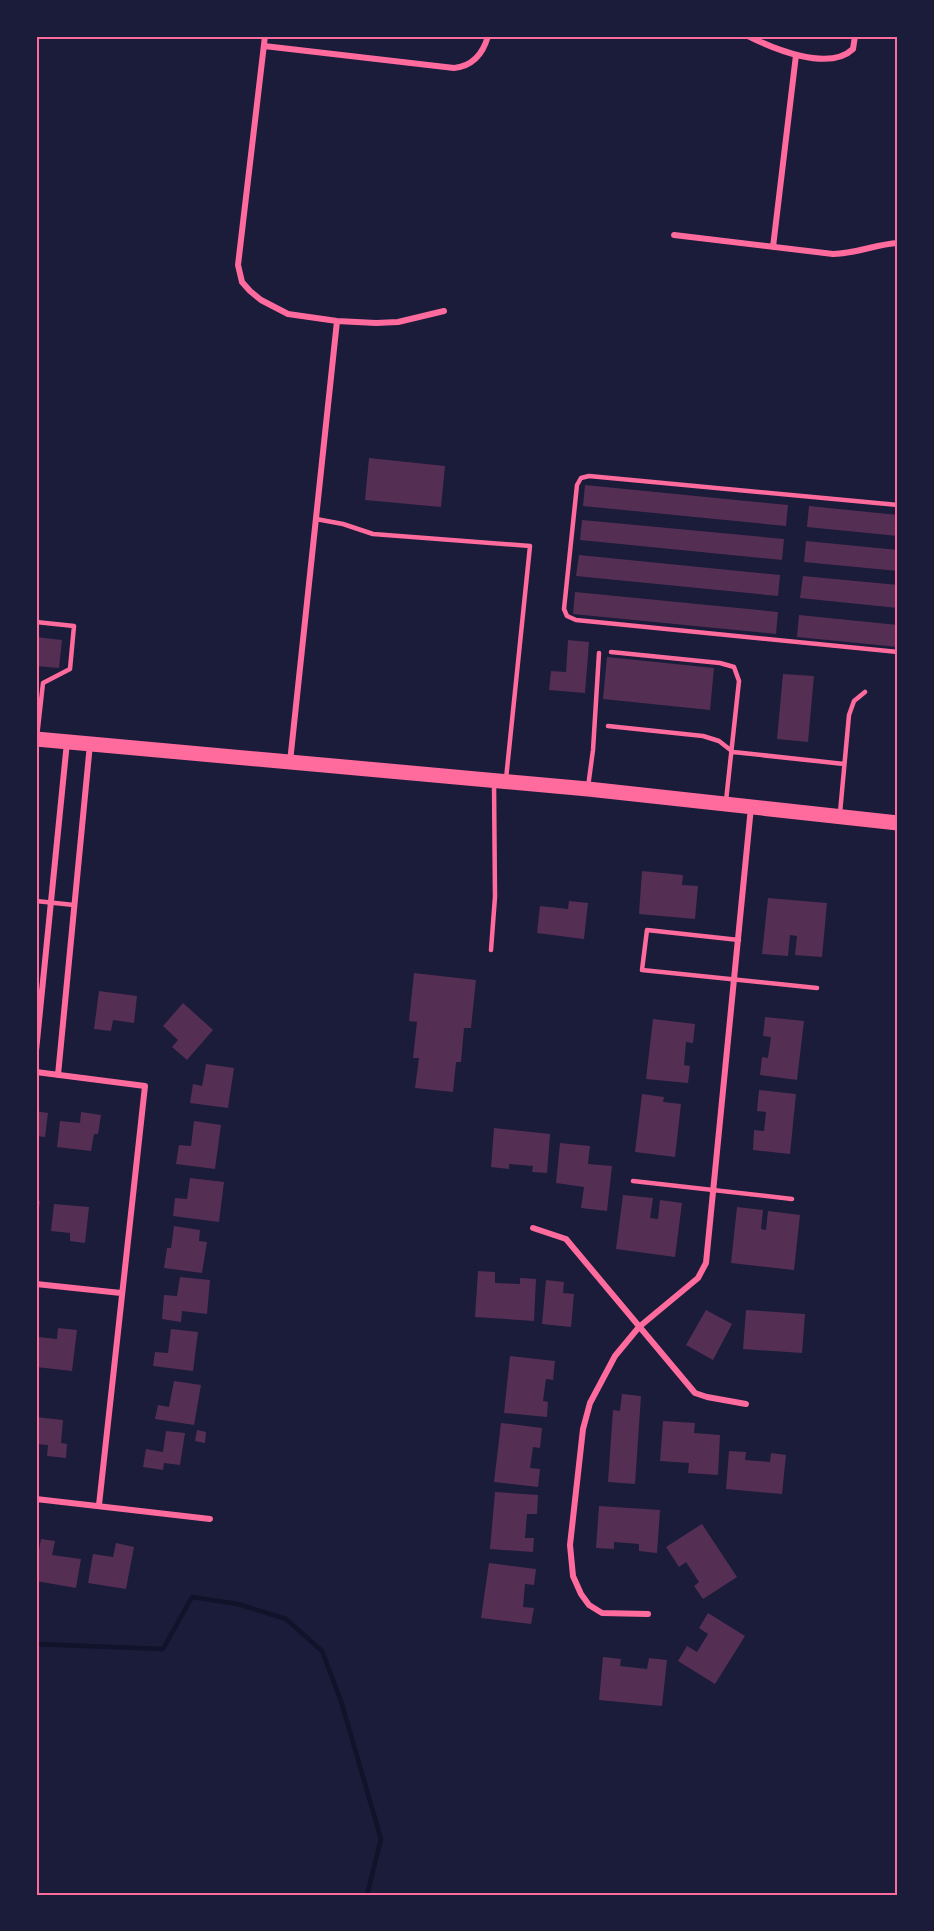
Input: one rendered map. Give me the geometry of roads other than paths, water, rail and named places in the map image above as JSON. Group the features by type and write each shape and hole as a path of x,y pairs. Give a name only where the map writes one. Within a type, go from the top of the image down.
{"main road":[{"path":"36,739 588,789 898,822"}],"street":[{"path":"265,36 238,265 242,282 261,300 288,314 337,321 376,323 398,322 444,311"},
{"path":"264,46 454,68 465,67 473,62 480,54 488,36"},
{"path":"748,36 796,55 829,59 841,57 853,49 855,36"},
{"path":"773,247 796,55"},
{"path":"674,235 846,254 898,243"},
{"path":"290,762 337,321"},
{"path":"36,1051 68,742"},
{"path":"58,1075 90,744"},
{"path":"648,1614 602,1613 589,1605 573,1576 570,1545 583,1429 590,1403 615,1356 639,1327 698,1278 706,1263 751,806"},
{"path":"36,1072 145,1086 99,1505"},
{"path":"533,1228 566,1239 695,1393 746,1404"},
{"path":"36,1284 121,1293"},
{"path":"36,1499 210,1518"}],"lane":[{"path":"898,505 589,476 581,478 577,485 564,609 567,616 576,620 898,652"},
{"path":"316,519 343,524 373,534 530,546 500,781 491,950"},
{"path":"36,622 74,626 70,669 43,683 36,739"},
{"path":"611,652 720,663 734,667 739,681 726,803"},
{"path":"588,789 593,750 599,653"},
{"path":"840,816 849,715 854,701 865,692"},
{"path":"608,726 703,736 719,741 733,752 844,764"},
{"path":"36,901 74,905"},
{"path":"739,940 647,930 642,970 817,988"},
{"path":"633,1181 792,1199"}],"waterway":[{"path":"36,1644 163,1649 192,1597 238,1604 286,1619 322,1651 341,1701 381,1839 367,1895"}]}
